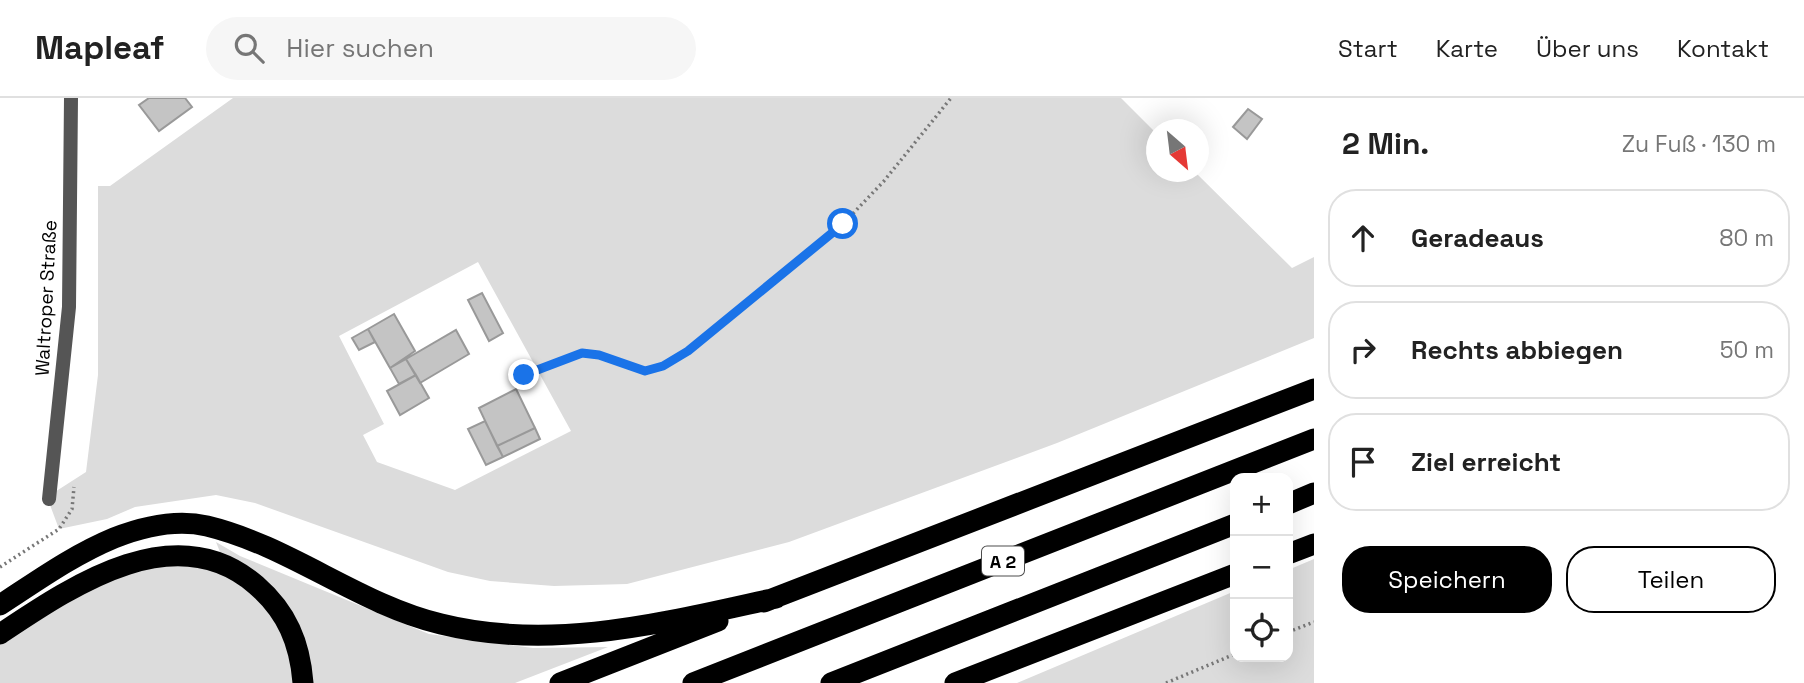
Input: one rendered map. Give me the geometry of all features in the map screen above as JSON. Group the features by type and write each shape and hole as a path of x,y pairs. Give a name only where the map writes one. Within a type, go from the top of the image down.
{"highway":[{"path":"561,683 1314,389"},
{"name":"A 2","path":"693,683 1314,439"},
{"path":"1293,501 1314,493"},
{"path":"0,606 88,550 142,529 168,524 205,525 256,543 390,609 441,624 486,633 539,637 632,628 776,598"},
{"path":"831,683 1230,526"},
{"path":"1293,552 1314,544"},
{"path":"0,634 64,592 110,570 147,559 190,555 224,563 271,598 296,639 303,683"},
{"path":"955,683 1230,576"}],"street":[{"name":"Waltroper Straße","path":"49,499 69,307 71,98"}],"path":[{"path":"524,375 582,353 599,355 645,371 663,366 688,351 843,224 884,181 951,98"},
{"path":"0,567 59,529 72,509 74,487"},
{"path":"1293,630 1314,622"},
{"path":"1166,683 1230,656"}],"shaded area":[{"path":"233,98 1121,98 1146,123 1146,182 1205,182 1292,268 1314,257 1314,338 1057,443 789,542 627,584 554,586 490,581 448,572 255,503 216,495 135,507 107,519 59,529 47,497 86,472 98,375 98,186 110,186","holes":["478,262 571,431 455,490 377,462 363,435 384,424 339,336"]},
{"path":"216,542 240,556 429,634 533,648 608,647 515,683 0,683 0,635 109,570 224,562"},
{"path":"1314,559 1314,683 1017,683 1230,593 1230,662 1293,662 1293,568"}],"building":[{"path":"149,98 185,98 192,107 159,131 139,105"},
{"path":"1248,109 1262,119 1247,139 1233,127"},
{"path":"482,293 503,333 489,341 468,300"},
{"path":"394,314 415,351 390,368 368,329"},
{"path":"368,329 375,342 359,350 352,338"},
{"path":"456,330 469,354 420,383 406,359"},
{"path":"406,359 416,375 399,384 390,368"},
{"path":"416,375 429,398 400,415 387,391"},
{"path":"516,389 535,428 497,446 479,408"},
{"path":"485,421 503,457 486,465 468,429"},
{"path":"535,428 540,439 503,457 497,446"}],"route":[{"path":"524,375 559,359 582,353 617,360 645,371 663,366 688,351 843,224"}]}
